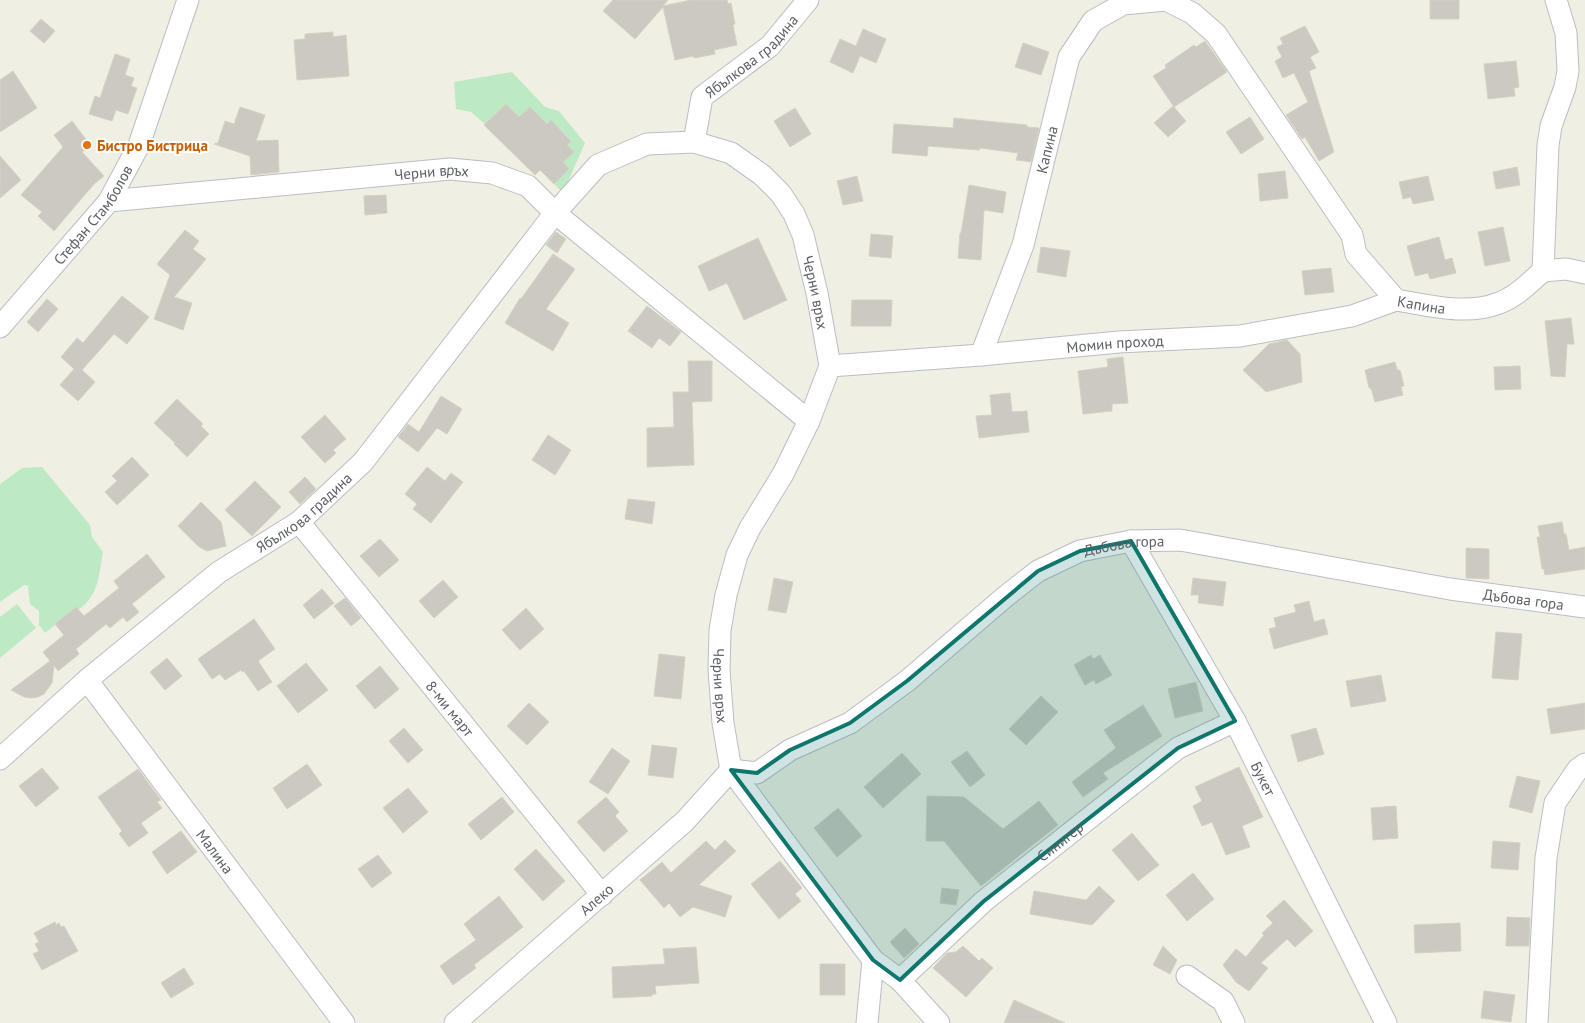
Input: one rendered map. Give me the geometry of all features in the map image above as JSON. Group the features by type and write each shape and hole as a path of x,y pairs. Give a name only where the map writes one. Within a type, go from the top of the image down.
{"street":[{"name":"Стефан Стамболов","path":"0,327 110,201 139,145 188,0"},
{"name":"Ябълкова градина","path":"694,142 702,97 770,46 808,0"},
{"name":"Капина","path":"982,355 1023,245 1069,57 1092,21 1123,4 1166,0 1192,13 1216,34 1352,235 1356,254 1396,300 1454,308 1477,308 1500,303 1523,288 1543,271"},
{"path":"1556,0 1566,33 1568,71 1566,87 1551,126 1548,145 1543,271 1566,270 1585,273"},
{"name":"Черни връх","path":"110,201 450,169 492,173 528,186 555,213 598,165 647,144 694,142 731,153 762,175 781,194 794,214 803,235 817,293 830,366 809,421 783,474 750,528 737,555 726,595 720,630 719,670 723,723 731,770 873,960 900,980 940,1023"},
{"name":"Ябълкова градина","path":"0,759 87,680 219,572 299,522 364,462 555,213"},
{"path":"555,213 809,421"},
{"name":"Момин проход","path":"830,366 982,355 1119,342 1240,336 1352,316 1396,300"},
{"name":"8-ми март","path":"299,522 602,895"},
{"name":"Дъбова гора","path":"731,770 757,773 790,750 850,723 907,681 1038,571 1080,550 1131,540 1180,540 1450,589 1585,606"},
{"name":"Букет","path":"1131,540 1235,721 1386,1023"},
{"name":"Малина","path":"87,680 344,1023"},
{"name":"Синигер","path":"900,980 984,900 1178,748 1235,721"},
{"path":"1537,1023 1546,858 1555,803 1578,769 1585,764"},
{"name":"Алеко","path":"455,1023 685,821 731,770"},
{"path":"867,1023 873,960"},
{"path":"1187,976 1224,1001 1234,1023"}],"highlighted area":[{"path":"1131,541 1235,721 1178,748 984,901 900,980 873,960 731,770 757,773 790,750 850,723 907,681 1038,571 1080,551"}],"green space":[{"path":"512,72 545,107 559,111 585,143 563,193 554,184 569,169 563,162 567,145 571,140 551,120 547,124 530,107 519,117 506,104 485,124 471,112 456,109 454,82"},
{"path":"42,467 90,525 92,537 103,552 97,584 90,598 78,610 76,608 45,633 39,625 39,611 30,604 28,586 24,585 0,602 0,484 22,468"},
{"path":"17,604 36,628 0,658 0,617"}],"building":[{"path":"613,0 668,0 663,6 691,0 727,0 728,4 731,3 737,45 714,50 715,54 675,60 663,7 635,39 603,11"},
{"path":"1430,0 1459,0 1459,19 1430,19"},
{"path":"41,19 55,31 44,43 30,31"},
{"path":"1305,26 1319,52 1310,57 1316,68 1309,71 1334,152 1319,161 1305,137 1302,139 1286,115 1308,102 1294,73 1283,78 1275,61 1282,57 1277,47 1283,44 1280,38"},
{"path":"863,29 886,39 876,63 860,56 853,73 830,62 840,39 856,46"},
{"path":"333,32 333,37 346,35 349,76 297,80 294,40 305,39 305,34"},
{"path":"1205,41 1227,72 1174,107 1153,76 1166,68 1165,65 1194,45 1196,47"},
{"path":"1023,43 1049,52 1041,75 1015,67"},
{"path":"115,54 130,59 125,75 134,78 131,86 137,88 128,114 116,110 112,121 89,114 95,96 100,98"},
{"path":"1516,61 1519,87 1514,88 1515,96 1488,99 1484,64"},
{"path":"13,71 37,108 0,132 0,80"},
{"path":"506,104 519,117 530,107 547,124 551,120 571,141 567,145 574,152 563,162 569,169 554,184 540,170 535,175 484,125"},
{"path":"1173,106 1186,121 1168,137 1154,123"},
{"path":"240,107 265,115 256,141 278,140 279,172 251,175 250,156 214,144 218,143 225,121 234,124"},
{"path":"795,108 811,134 790,147 774,121"},
{"path":"1250,117 1264,139 1241,154 1226,132"},
{"path":"954,118 1027,125 1027,127 1039,128 1031,162 1016,160 1018,153 980,148 979,150 928,146 927,156 892,153 894,124 953,128"},
{"path":"72,121 91,146 82,152 104,176 94,184 54,231 38,216 42,212 21,195 63,147 54,135"},
{"path":"0,156 21,180 0,198"},
{"path":"1517,167 1520,185 1496,189 1493,172"},
{"path":"1285,171 1288,198 1260,201 1258,174"},
{"path":"857,176 863,201 843,205 837,181"},
{"path":"1428,176 1434,200 1413,204 1411,197 1403,199 1399,182"},
{"path":"969,185 1006,192 1003,213 984,210 981,260 958,258 960,233"},
{"path":"386,195 387,213 365,215 364,196"},
{"path":"1503,227 1510,261 1485,266 1478,232"},
{"path":"185,230 199,241 193,249 206,259 174,297 192,303 183,330 154,319 170,275 157,264"},
{"path":"556,232 566,239 557,253 546,245"},
{"path":"871,234 893,236 891,258 869,256"},
{"path":"1439,237 1445,260 1452,258 1456,273 1430,279 1428,273 1415,276 1407,246"},
{"path":"758,238 787,300 744,320 727,283 709,291 698,266"},
{"path":"1041,247 1070,251 1066,277 1037,272"},
{"path":"553,254 575,269 546,309 569,323 553,351 505,323 520,298"},
{"path":"1331,268 1334,292 1305,295 1302,271"},
{"path":"122,296 149,317 127,344 114,334 82,370 95,382 78,401 60,385 74,369 61,357 77,338 83,343"},
{"path":"47,299 58,309 38,332 27,322"},
{"path":"852,300 892,300 891,326 851,326"},
{"path":"647,306 681,332 670,346 659,338 652,348 628,331"},
{"path":"1571,318 1574,344 1567,344 1565,377 1551,376 1545,321"},
{"path":"1287,340 1300,354 1302,382 1266,392 1243,370 1269,344"},
{"path":"1123,357 1128,403 1112,404 1112,411 1083,414 1078,371 1108,367 1107,359"},
{"path":"688,361 712,361 712,401 692,402 694,465 647,467 647,428 674,427 673,392 689,392"},
{"path":"1395,362 1397,370 1400,370 1404,386 1401,387 1403,395 1375,402 1371,388 1369,388 1365,370"},
{"path":"1520,366 1521,389 1495,390 1494,367"},
{"path":"1010,393 1012,412 1027,411 1029,432 979,438 976,416 992,415 990,395"},
{"path":"441,396 462,409 447,434 437,428 418,452 398,437 408,424 419,432"},
{"path":"177,399 203,424 201,426 209,434 187,457 154,423"},
{"path":"325,415 346,439 333,450 336,453 325,463 301,437"},
{"path":"548,435 571,450 555,475 532,460"},
{"path":"132,457 149,475 117,505 105,492 117,481 112,476"},
{"path":"427,467 445,481 451,473 463,482 431,523 413,509 417,504 405,494"},
{"path":"305,477 316,489 300,504 289,492"},
{"path":"255,481 281,507 252,536 225,510"},
{"path":"628,499 655,502 652,524 625,519"},
{"path":"201,502 221,522 226,546 207,551 198,546 178,526"},
{"path":"1562,522 1569,550 1585,547 1585,569 1545,575 1544,569 1542,569 1537,537 1540,537 1538,526"},
{"path":"380,539 399,560 379,577 360,556"},
{"path":"1466,548 1489,549 1489,579 1466,578"},
{"path":"147,554 165,577 132,604 139,612 127,622 123,617 110,628 106,624 76,649 79,654 58,671 54,665 52,683 44,694 31,698 24,697 11,690 50,661 43,652 64,635 55,624 76,607 84,616 119,588 114,581"},
{"path":"774,578 793,582 786,613 768,610"},
{"path":"1193,578 1226,582 1223,606 1198,603 1199,595 1191,595"},
{"path":"443,580 458,597 434,618 419,601"},
{"path":"322,589 334,603 314,619 303,605"},
{"path":"345,598 361,618 351,626 334,606"},
{"path":"1309,601 1314,622 1324,619 1328,634 1274,649 1269,629 1276,627 1274,618 1296,612 1294,605"},
{"path":"526,608 544,629 520,650 502,630"},
{"path":"254,619 275,649 258,661 272,682 258,691 244,671 242,672 241,670 225,680 220,674 212,679 198,659"},
{"path":"1496,632 1522,634 1518,680 1492,678"},
{"path":"659,654 685,657 681,699 654,696"},
{"path":"1091,655 1093,659 1100,655 1112,675 1096,684 1094,680 1085,685 1074,665"},
{"path":"167,658 182,676 165,690 150,672"},
{"path":"306,663 328,690 298,713 277,686"},
{"path":"380,666 399,689 375,709 356,686"},
{"path":"1381,675 1386,701 1351,707 1346,681"},
{"path":"1196,682 1203,711 1175,718 1168,689"},
{"path":"1041,696 1058,712 1026,745 1009,729"},
{"path":"529,703 549,722 527,745 507,726"},
{"path":"1585,703 1585,729 1551,734 1547,709"},
{"path":"1143,705 1162,736 1103,773 1108,779 1083,797 1072,782 1116,748 1104,730"},
{"path":"404,728 423,750 408,763 389,741"},
{"path":"1316,728 1324,754 1298,762 1291,735"},
{"path":"652,745 677,748 673,778 648,775"},
{"path":"612,748 630,761 608,794 589,782"},
{"path":"967,751 985,775 970,787 951,762"},
{"path":"902,753 921,774 883,808 864,787"},
{"path":"307,764 322,785 287,809 273,788"},
{"path":"1239,767 1263,817 1242,826 1250,847 1226,855 1212,822 1202,826 1193,806 1202,801 1195,787"},
{"path":"42,768 59,788 36,807 19,786"},
{"path":"138,769 161,800 157,802 162,808 141,823 148,833 129,847 119,834 122,831 98,797"},
{"path":"1517,776 1540,781 1532,813 1509,807"},
{"path":"408,788 428,812 403,833 383,808"},
{"path":"927,796 964,797 1003,829 1039,801 1058,825 981,886 944,841 926,841"},
{"path":"502,797 514,812 481,840 468,824"},
{"path":"606,797 619,812 615,816 628,831 604,852 577,822"},
{"path":"1396,806 1398,838 1373,840 1371,808"},
{"path":"838,808 862,836 837,857 814,828"},
{"path":"181,831 197,852 167,874 152,852"},
{"path":"1132,833 1159,865 1138,881 1112,850"},
{"path":"725,840 736,851 699,885 732,896 725,917 693,907 680,917 669,903 664,908 640,880 662,862 671,873 706,841 715,850"},
{"path":"1493,841 1520,843 1518,870 1491,868"},
{"path":"536,849 565,881 543,901 514,869"},
{"path":"378,855 392,873 372,888 358,869"},
{"path":"780,861 802,888 795,894 801,901 779,919 751,884"},
{"path":"1193,873 1214,899 1187,921 1166,895"},
{"path":"1099,886 1115,901 1092,925 1030,914 1034,891 1086,900"},
{"path":"942,888 959,890 956,905 940,903"},
{"path":"499,896 523,927 474,965 476,968 453,985 440,966 476,940 464,924"},
{"path":"1284,900 1313,931 1295,947 1287,939 1261,963 1268,968 1249,991 1236,982 1223,965 1236,949 1246,957 1264,935 1262,933 1273,923 1266,916"},
{"path":"1507,917 1530,918 1529,946 1506,946"},
{"path":"55,922 56,925 59,923 61,927 64,926 78,951 42,970 33,954 39,951 35,944 39,942 34,933"},
{"path":"1460,923 1461,951 1415,953 1414,925"},
{"path":"905,928 919,944 904,958 890,942"},
{"path":"963,946 979,961 982,958 993,968 966,997 933,968 947,953 956,952"},
{"path":"1163,946 1177,960 1170,974 1153,965"},
{"path":"696,947 699,983 655,986 656,994 652,994 652,996 613,998 612,967 665,964 663,949"},
{"path":"820,964 845,964 845,995 820,995"},
{"path":"184,968 194,984 171,998 161,983"},
{"path":"1484,991 1515,995 1511,1022 1481,1018"},
{"path":"1014,1000 1065,1023 1004,1023"}],"place":[{"name":"Бистро Бистрица","path":"87,145"}]}
